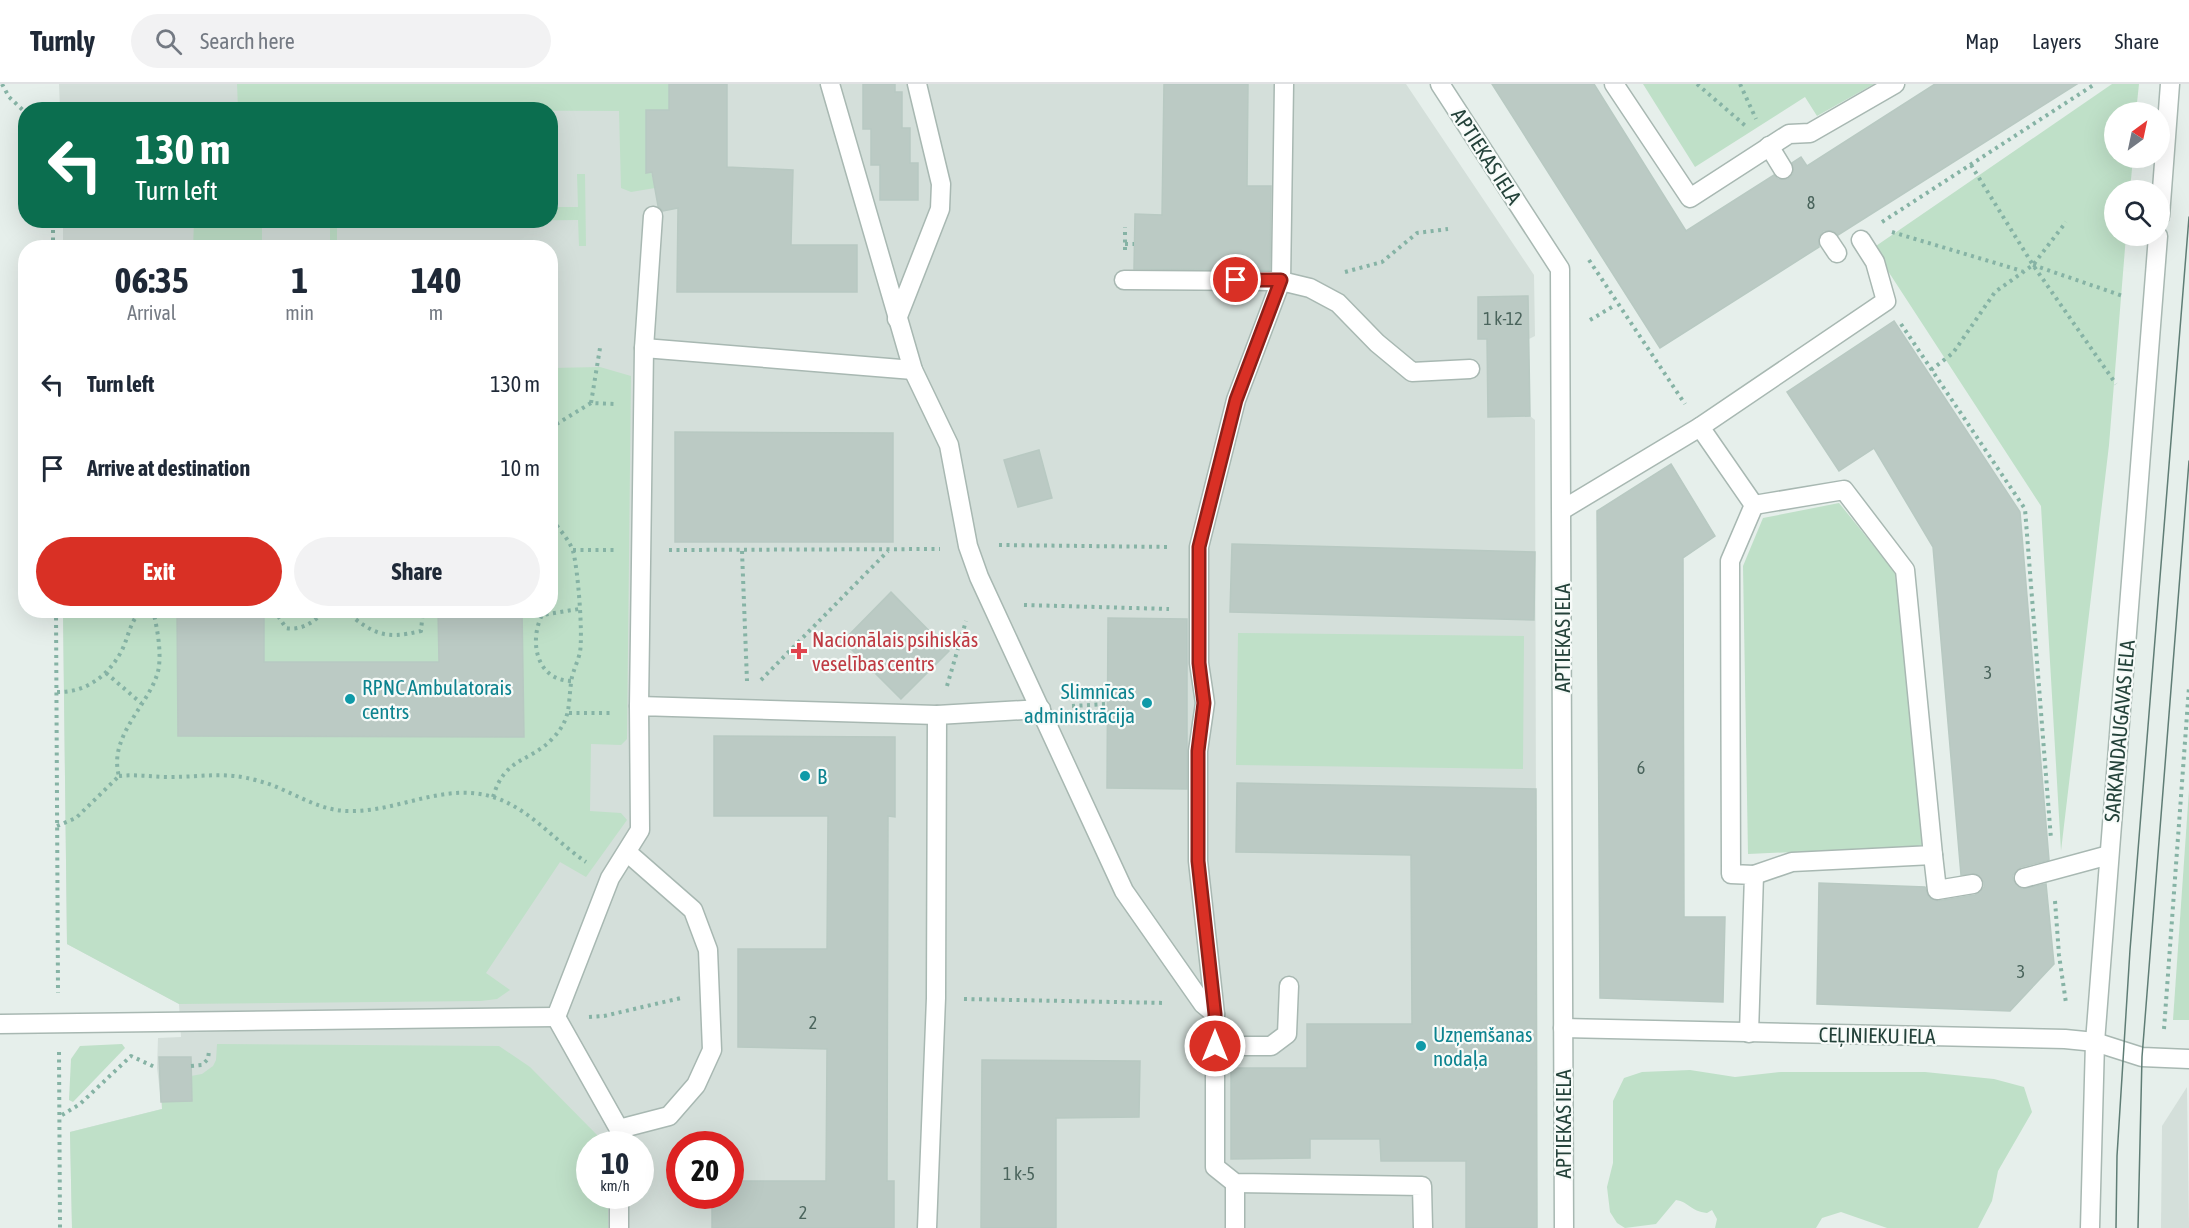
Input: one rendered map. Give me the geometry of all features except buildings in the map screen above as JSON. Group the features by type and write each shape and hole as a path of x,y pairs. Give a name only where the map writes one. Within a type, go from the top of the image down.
{"street":[{"path":"830,84 913,370 949,445 968,546 979,576 1124,891 1209,1009"},
{"path":"897,319 940,209 941,184 917,84"},
{"path":"1284,84 1281,280 1236,400 1199,547 1197,610 1199,663 1204,703 1198,751 1198,861 1209,1009 1215,1046 1215,1167 1234,1183 1422,1186 1423,1228"},
{"name":"APTIEKAS IELA","path":"1440,84 1560,269 1564,1228"},
{"path":"1614,84 1690,198 1789,134 1810,133 1895,84"},
{"path":"2163,180 2170,84"},
{"path":"1769,146 1783,169"},
{"path":"616,1131 556,1017 610,878 628,853 640,830 640,550 644,348 652,216"},
{"path":"1562,510 1700,427 1886,301 1875,262 1861,240"},
{"name":"SARKANDAUGAVAS IELA","path":"2090,1228 2095,1042 2157,246"},
{"path":"1124,280 1281,280 1310,288 1338,303 1377,343 1412,372 1470,369"},
{"path":"644,348 913,370"},
{"path":"1700,427 1754,505"},
{"path":"1754,505 1844,490 1905,570 1937,890 1973,884"},
{"path":"1754,505 1730,561 1731,874 1754,875 1792,862 1933,855"},
{"path":"639,706 748,701 938,715 1041,709"},
{"path":"927,1228 936,998 938,715"},
{"path":"628,853 693,910 708,950 712,1050 696,1084 669,1116 633,1131"},
{"path":"2024,878 2109,855"},
{"path":"1749,1033 1754,875"},
{"path":"1215,1046 1271,1046 1278,1043 1287,1034 1289,986"},
{"path":"0,1024 556,1017"},
{"name":"CEĻINIEKU IELA","path":"1563,1029 2065,1039 2095,1042 2142,1057 2180,1059"},
{"path":"1234,1183 1235,1228"},
{"path":"619,1209 619,1228"}],"path":[{"path":"2,84 9,97 18,105"},
{"path":"1697,84 1769,146"},
{"path":"1740,84 1769,146"},
{"path":"1874,227 2095,84"},
{"path":"1971,165 2033,265 2116,385"},
{"path":"1931,370 1953,353 1995,292 2033,265 2066,222"},
{"path":"1310,288 1323,279 1382,262 1417,233 1448,229"},
{"path":"1885,230 2022,271"},
{"path":"1125,244 1134,244"},
{"path":"1585,253 1700,427"},
{"path":"2033,265 2131,299"},
{"path":"1886,301 2025,509 2059,955 2066,1005"},
{"path":"1606,311 1612,307"},
{"path":"591,403 600,348"},
{"path":"558,423 591,403 644,405"},
{"path":"493,797 497,784 507,771 522,757 540,750 554,737 569,713 571,681 580,643 579,609 573,550 558,528"},
{"path":"573,550 924,551 968,546 1166,546"},
{"path":"742,551 748,701"},
{"path":"748,701 888,551"},
{"path":"938,715 979,576"},
{"path":"993,604 1197,610"},
{"path":"558,612 579,609"},
{"path":"56,618 58,1023 62,1116 60,1228"},
{"path":"57,692 71,692 100,679 122,651 134,618"},
{"path":"119,776 116,764 125,734 154,681 159,666 154,618"},
{"path":"279,618 286,628 296,630 318,618"},
{"path":"354,618 372,632 397,637 422,631 423,618"},
{"path":"540,618 536,627 535,647 543,668 558,681 571,681"},
{"path":"106,673 141,703"},
{"path":"2180,1059 2163,1032 2189,687"},
{"path":"569,713 629,713 639,706"},
{"path":"57,826 76,818 119,776 168,777 228,773 261,781 317,806 348,812 380,809 453,792 493,797 532,818 562,846 610,878"},
{"path":"556,1017 604,1016 674,998 711,998"},
{"path":"936,998 1209,1009"},
{"path":"62,1116 80,1104 131,1056 156,1068"}],"shaded area":[{"name":"Nacionālais psihiskās veselības centrs","path":"59,84 1406,84 1534,275 1535,336 1529,339 1530,416 1535,420 1537,1228 72,1228 70,1132 162,1109 157,1068 158,1038 181,1037 179,1004 67,944 63,618 558,618 558,240 63,240 63,228 558,228 558,102 60,102"},
{"path":"2187,1087 2189,1228 2161,1228 2162,1126"}],"green space":[{"path":"237,84 669,84 669,110 646,110 646,173 651,172 655,188 631,192 621,188 619,111 558,111 558,102 238,102"},
{"path":"1643,84 1874,84 1817,116 1805,97 1695,167"},
{"path":"2112,84 2139,84 2137,102 2104,102 2104,168 2132,168 2131,180 2104,180 2104,246 2125,246 2109,445 2061,851 2041,506 1873,248"},
{"path":"577,174 585,174 586,246 579,246 578,220 558,220 558,207 578,207"},
{"path":"194,228 262,228 262,240 193,240"},
{"path":"330,228 337,228 337,240 330,240"},
{"path":"600,367 631,376 627,739 621,745 591,744 590,811 621,813 627,820 586,877 560,862 486,973 510,990 497,999 481,1001 179,1004 67,944 63,618 177,618 178,736 524,737 522,618 558,618 558,368"},
{"path":"1839,503 1895,572 1924,846 1748,854 1743,566 1763,518"},
{"path":"264,618 438,618 439,662 264,662"},
{"path":"1238,633 1524,636 1523,769 1236,765"},
{"path":"2189,790 2189,1020 2173,1020"},
{"path":"122,1044 125,1048 73,1102 69,1100 71,1059 80,1046"},
{"path":"217,1044 499,1046 530,1067 593,1131 576,1131 576,1209 608,1209 608,1228 72,1228 70,1132 162,1109 162,1102 191,1076 202,1074 213,1066 216,1060"},
{"path":"1690,1070 1735,1077 1781,1072 1925,1072 1994,1079 2024,1087 2032,1112 1998,1171 1992,1201 1978,1228 1887,1228 1841,1212 1822,1218 1816,1228 1715,1228 1717,1219 1712,1210 1707,1213 1701,1212 1676,1200 1656,1224 1625,1228 1617,1223 1610,1212 1607,1187 1613,1163 1613,1101 1624,1078 1642,1072"}],"tram line":[{"path":"2116,1228 2117,1156 2130,950 2189,217"},
{"path":"2138,1228 2142,1057 2189,461"}],"place":[{"name":"Nacionālais psihiskās veselības centrs","path":"799,651"},
{"name":"RPNC Ambulatorais centrs","path":"350,699"},
{"name":"Slimnīcas administrācija","path":"1147,703"},
{"name":"B","path":"805,776"},
{"name":"Uzņemšanas nodaļa","path":"1421,1046"}],"route":[{"path":"1215,1046 1215,1014 1198,861 1198,751 1204,703 1199,663 1197,610 1199,547 1236,400 1281,280 1236,280"}]}
